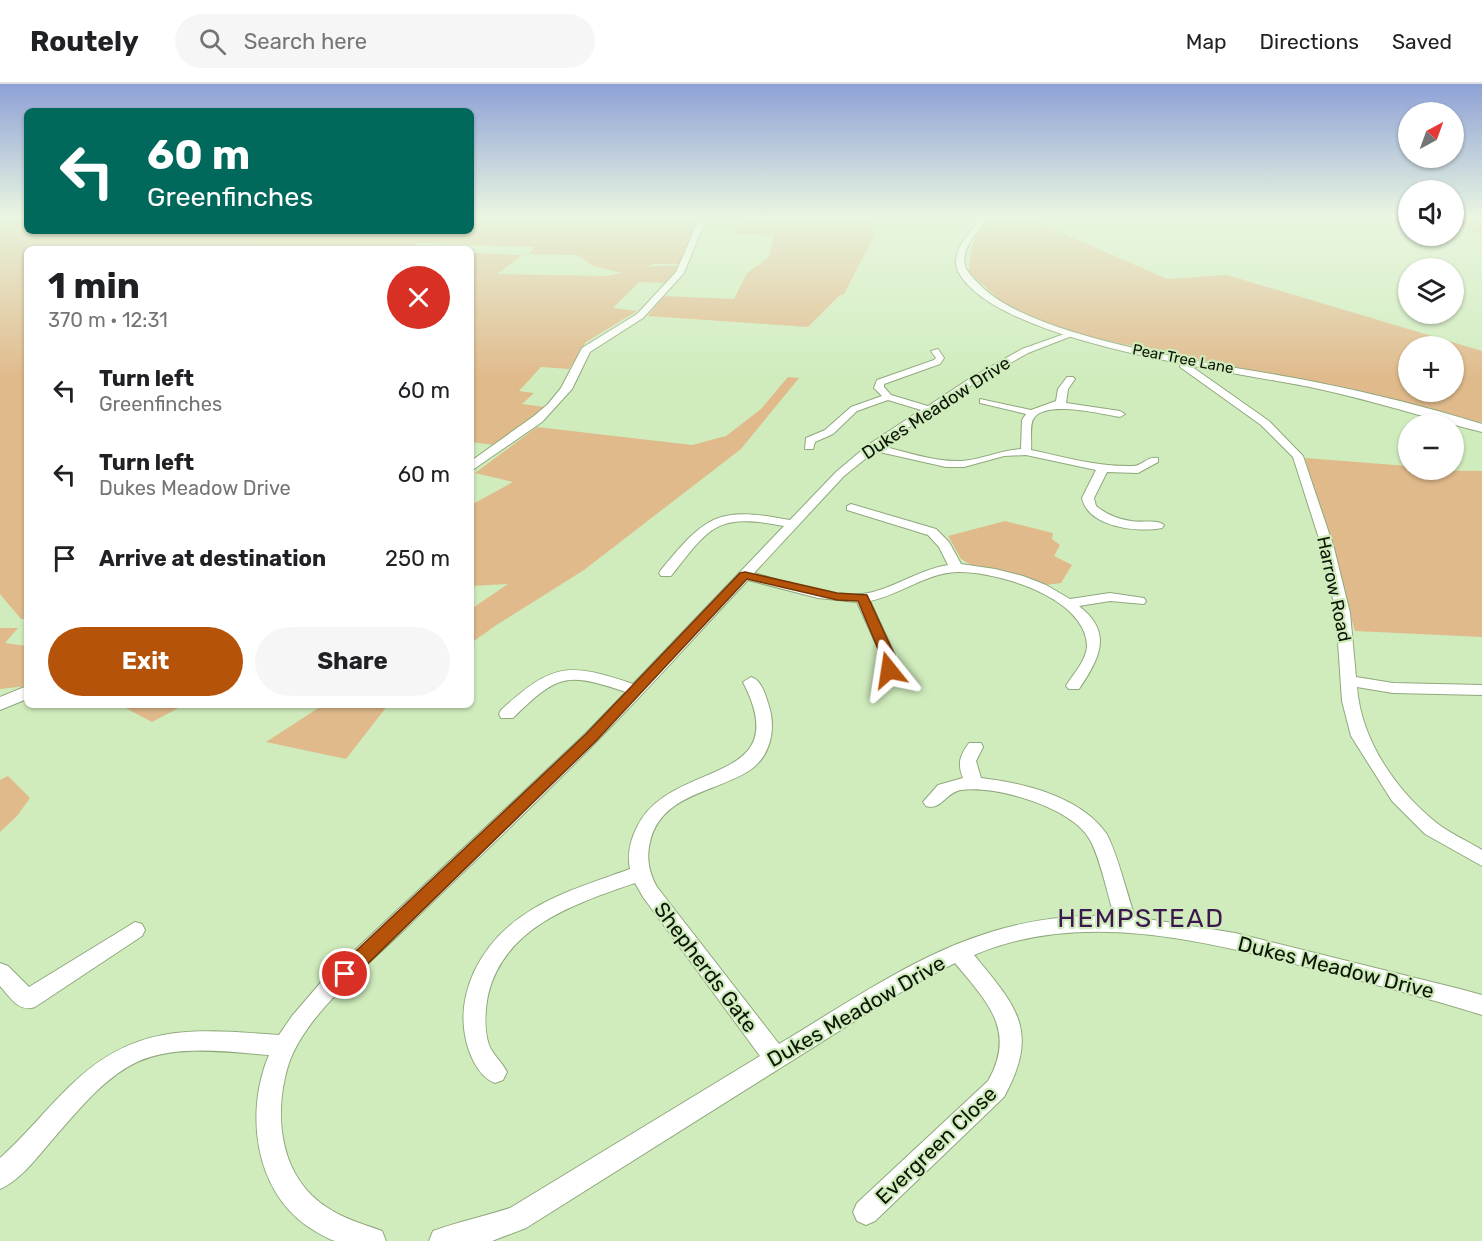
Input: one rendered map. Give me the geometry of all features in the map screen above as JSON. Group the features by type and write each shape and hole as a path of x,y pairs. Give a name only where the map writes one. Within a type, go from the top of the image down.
{"street":[{"path":"474,464 538,419 552,406 566,389 586,350 640,316 681,270"},
{"name":"Pear Tree Lane","path":"963,270 980,291 1001,305 1073,334 1185,361 1359,394 1482,428"},
{"name":"Dukes Meadow Drive","path":"372,1241 334,1227 318,1217 292,1194 283,1180 272,1147 267,1112 274,1079 285,1046 308,1012 330,988 584,745 824,489 872,447 928,409 1016,355 1073,334"},
{"path":"928,409 888,397 879,388 880,382 937,362 940,358 934,351"},
{"name":"Harrow Road","path":"1185,361 1183,365 1265,423 1298,456 1328,548 1343,613 1353,718 1359,736 1398,796 1432,829 1482,859"},
{"path":"1059,405 1063,389 1070,378"},
{"path":"797,435 809,443 829,432 854,409 888,397"},
{"path":"983,401 1032,414 1059,405 1120,414"},
{"path":"1026,452 1026,423 1032,414"},
{"path":"872,447 924,460 956,465 1003,453 1026,452 1101,468 1138,470 1154,460"},
{"path":"1101,468 1088,498 1089,507 1107,518 1129,524 1141,527 1158,525"},
{"path":"851,508 932,532 941,539 956,568"},
{"path":"666,573 700,533 718,520 753,516 791,524"},
{"path":"745,575 837,596 862,598 892,590 937,572 956,568 984,571 1018,580 1046,590 1069,603 1089,628 1094,646 1092,654 1074,686"},
{"path":"1069,603 1110,597 1139,601"},
{"path":"862,598 888,656 889,670"},
{"path":"507,714 537,686 561,674 592,676 636,690"},
{"path":"1349,681 1393,688 1482,690"},
{"path":"495,1072 478,1047 474,1003 486,966 523,924 549,908 639,874 638,861 642,837 650,819 663,805 689,788 745,765 759,747 766,719 759,695 751,682"},
{"path":"0,704 24,693"},
{"path":"975,747 966,757 966,765 975,783"},
{"path":"932,802 943,789 975,783 1000,786 1067,810 1089,825 1099,838 1127,923"},
{"name":"Shepherds Gate","path":"639,874 776,1058"},
{"name":"Dukes Meadow Drive","path":"443,1241 470,1238 517,1219 906,978 958,952 999,937 1040,927 1127,923 1175,929 1220,937 1482,1005"},
{"path":"0,972 27,1000 135,930"},
{"name":"Evergreen Close","path":"866,1212 996,1089 1010,1065 1013,1051 1010,1024 1002,1009 958,952"},
{"path":"0,1176 106,1069 130,1054 165,1044 285,1046"}],"shaded area":[{"path":"0,270 24,270 24,619 21,619 0,594"},
{"path":"474,270 502,270 497,274 606,276 622,273 610,270 678,270 667,283 639,282 613,308 637,311 586,342 569,369 541,367 519,391 534,393 522,404 545,407 494,445 474,442"},
{"path":"751,270 856,270 844,294 839,296 808,327 648,316 663,296 734,299 747,273"},
{"path":"969,270 1146,270 1167,279 1227,275 1432,336 1398,336 1398,402 1464,402 1464,346 1482,351 1482,422 1464,420 1464,414 1438,414 1304,381 1094,338 1042,322 1005,304 969,273"},
{"path":"788,377 799,378 741,449 584,570 474,641 474,607 508,584 474,586 474,503 513,482 475,473 537,427 692,445 726,436 761,409"},
{"path":"1305,458 1398,465 1398,480 1464,480 1464,471 1482,471 1482,637 1355,631"},
{"path":"1005,521 1053,533 1052,539 1060,545 1054,556 1072,565 1061,583 1046,585 997,569 971,565 961,559 948,536"},
{"path":"0,628 18,628 5,643 24,646 24,686 0,689"},
{"path":"126,708 178,708 152,722"},
{"path":"318,708 386,708 346,759 266,742"},
{"path":"8,776 30,798 17,816 0,832 0,780"}],"district":[{"name":"HEMPSTEAD","path":"1141,918"}],"route":[{"path":"345,974 591,738 745,575 805,590 862,598 888,656 889,670"}]}
